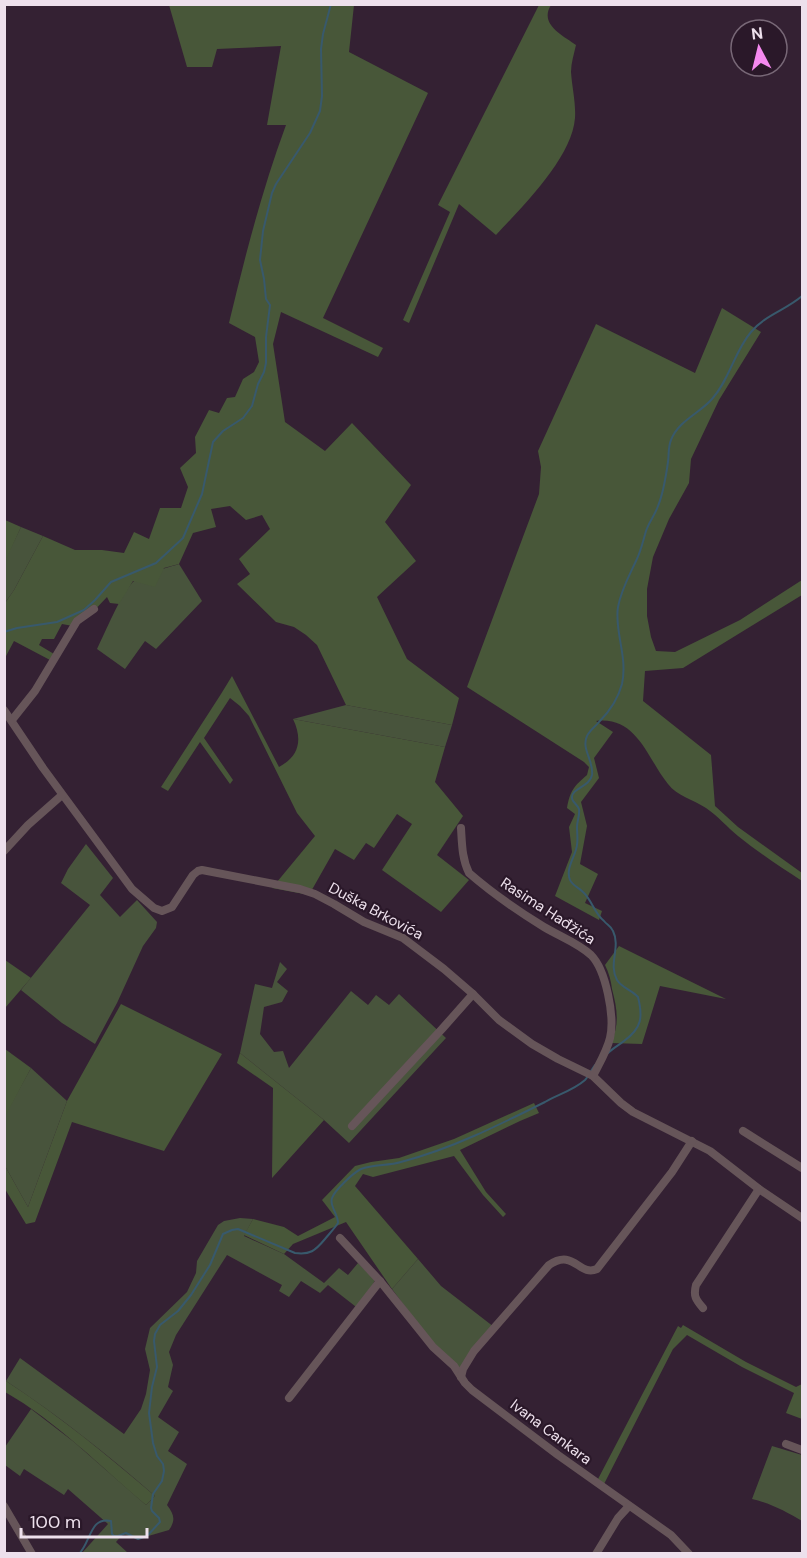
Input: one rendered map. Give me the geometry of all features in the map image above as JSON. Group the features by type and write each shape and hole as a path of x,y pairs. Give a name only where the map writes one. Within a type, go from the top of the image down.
{"street":[{"path":"12,720 35,691 77,621 94,609"},
{"name":"Duška Brkovića","path":"4,710 42,768 132,889 158,911 165,911 172,907 198,871 210,871 315,894 364,922 403,938 473,994 499,1020 532,1044 593,1076 633,1112 710,1151 759,1189 802,1218"},
{"path":"4,851 28,825 62,795"},
{"name":"Rasima Hađžića","path":"461,828 462,849 469,873 532,920 582,948 598,965 609,1000 612,1029 609,1042 593,1076"},
{"path":"352,1126 473,994"},
{"path":"743,1131 802,1168"},
{"path":"460,1377 474,1351 554,1261 563,1259 574,1262 588,1271 598,1268 672,1172 692,1141"},
{"path":"703,1308 695,1298 696,1286 759,1189"},
{"name":"Ivana Cankara","path":"340,1238 380,1281 433,1347 454,1366 472,1390 558,1455 671,1535 689,1554"},
{"path":"289,1398 380,1281"},
{"path":"786,1444 802,1450"},
{"path":"4,1506 32,1554"},
{"path":"596,1554 618,1518 629,1506"}],"green space":[{"path":"169,5 354,5 349,52 428,93 323,318 383,348 378,357 281,312 273,344 285,422 325,451 352,423 411,485 385,522 416,561 377,597 407,659 459,698 452,725 346,705 317,645 294,627 276,622 237,584 250,574 239,559 270,529 262,515 246,520 230,506 211,509 216,527 193,533 179,564 164,568 155,587 133,581 119,604 110,603 107,597 89,616 73,626 62,624 54,639 42,639 39,645 54,654 50,660 14,641 5,658 5,603 43,536 75,550 124,553 134,532 149,539 160,508 181,508 188,487 180,468 196,453 195,437 209,410 219,413 227,398 235,397 243,379 254,372 259,362 255,337 229,323 254,223 286,125 267,125 281,46 217,49 212,67 187,67"},
{"path":"539,5 551,5 548,12 550,23 559,33 576,45 571,69 575,112 572,133 556,165 519,211 496,235 459,204 409,323 403,320 450,212 438,205"},
{"path":"722,308 761,332 719,400 691,459 689,483 669,519 653,557 647,589 647,616 651,637 656,651 675,652 740,620 802,580 802,595 683,668 645,671 643,701 711,755 715,806 738,827 802,873 802,881 734,833 715,814 672,788 640,741 622,725 610,721 596,721 613,732 594,758 599,778 581,802 587,826 580,864 598,874 585,903 602,911 599,920 555,896 572,852 569,827 575,814 567,808 568,802 573,789 587,775 589,767 467,687 539,494 541,467 538,451 596,324 695,373"},
{"path":"5,520 21,527 5,562"},
{"path":"21,527 43,536 5,603 4,562"},
{"path":"179,564 202,601 156,649 145,641 125,669 97,649 132,583"},
{"path":"232,676 279,767 291,758 297,747 298,734 293,719 445,747 435,782 463,816 437,855 469,880 441,912 382,870 412,824 397,814 374,848 366,843 354,860 335,849 309,895 272,888 315,836 297,813 249,716 230,698 204,738 233,780 230,784 200,742 168,791 161,787"},
{"path":"346,705 452,725 445,747 293,719"},
{"path":"86,844 113,878 100,895 120,917 137,900 157,922 156,928 143,946 95,1044 62,1023 21,990 90,905 61,883"},
{"path":"619,946 726,999 660,986 642,1044 611,1043 617,1023 616,1009 605,965"},
{"path":"5,960 31,978 5,1008"},
{"path":"280,962 287,969 277,982 288,991 282,1002 264,1007 260,1034 274,1052 283,1051 289,1068 351,991 368,1005 376,995 389,1005 399,994 446,1038 349,1143 324,1120 240,1053 255,984 272,988"},
{"path":"121,1004 222,1054 164,1151 72,1122 35,1222 26,1224 5,1189 5,1166 28,1207 67,1101"},
{"path":"5,1049 31,1068 5,1117"},
{"path":"240,1053 324,1120 272,1178 273,1088 237,1063"},
{"path":"31,1068 67,1101 28,1207 5,1166 4,1117"},
{"path":"534,1103 539,1113 460,1150 486,1192 506,1214 503,1217 483,1195 454,1156 373,1177 363,1174 355,1186 418,1259 392,1289 346,1222 293,1244 284,1254 244,1235 253,1219 284,1227 298,1236 335,1217 322,1200 355,1166 399,1158 454,1139"},
{"path":"240,1218 253,1219 244,1236 284,1254 324,1283 339,1268 348,1275 358,1263 375,1280 360,1310 328,1285 320,1293 301,1281 289,1297 279,1291 282,1285 227,1255 176,1335 169,1352 173,1365 168,1387 173,1391 158,1417 179,1432 168,1451 187,1464 167,1505 173,1517 173,1523 169,1530 138,1539 123,1534 116,1542 128,1553 82,1553 108,1524 68,1489 64,1495 24,1469 20,1476 5,1465 5,1447 31,1409 74,1442 146,1505 155,1496 82,1436 6,1381 20,1358 124,1434 141,1409 146,1394 150,1370 145,1349 150,1328 187,1292 196,1273 197,1261 218,1225 224,1221"},
{"path":"418,1259 441,1286 494,1327 460,1372 433,1344 392,1289"},
{"path":"683,1325 746,1362 796,1387 802,1384 802,1419 786,1413 794,1393 742,1367 687,1335 673,1349 604,1484 598,1479 678,1326 681,1328"},
{"path":"6,1381 83,1436 155,1496 146,1505 60,1430 5,1392"},
{"path":"772,1446 802,1455 802,1521 778,1508 752,1499"}],"waterway":[{"path":"4,632 57,622 84,610 111,582 156,563 183,538 202,494 213,442 223,431 243,418 252,406 266,363 270,305 266,299 260,260 263,231 276,184 310,133 320,111 321,49 331,4"},
{"path":"608,1053 638,1027 641,1016 640,1004 638,997 617,980 614,968 616,943 612,929 598,914 586,895 571,882 569,871 577,845 579,814 572,795 588,782 592,775 586,750 587,736 607,714 622,684 623,664 617,616 619,601 660,501 669,445 674,433 712,399 751,332 763,321 802,296"},
{"path":"79,1554 95,1526 104,1520 111,1521 114,1536 126,1533 138,1539 147,1536 160,1522 151,1508 153,1494 162,1481 164,1471 153,1443 149,1413 157,1367 155,1334 160,1325 178,1311 191,1295 210,1265 223,1234 238,1229 295,1253 312,1251 338,1223 332,1198 345,1182 361,1169 420,1157 474,1136 576,1087 581,1084 595,1065"}]}
